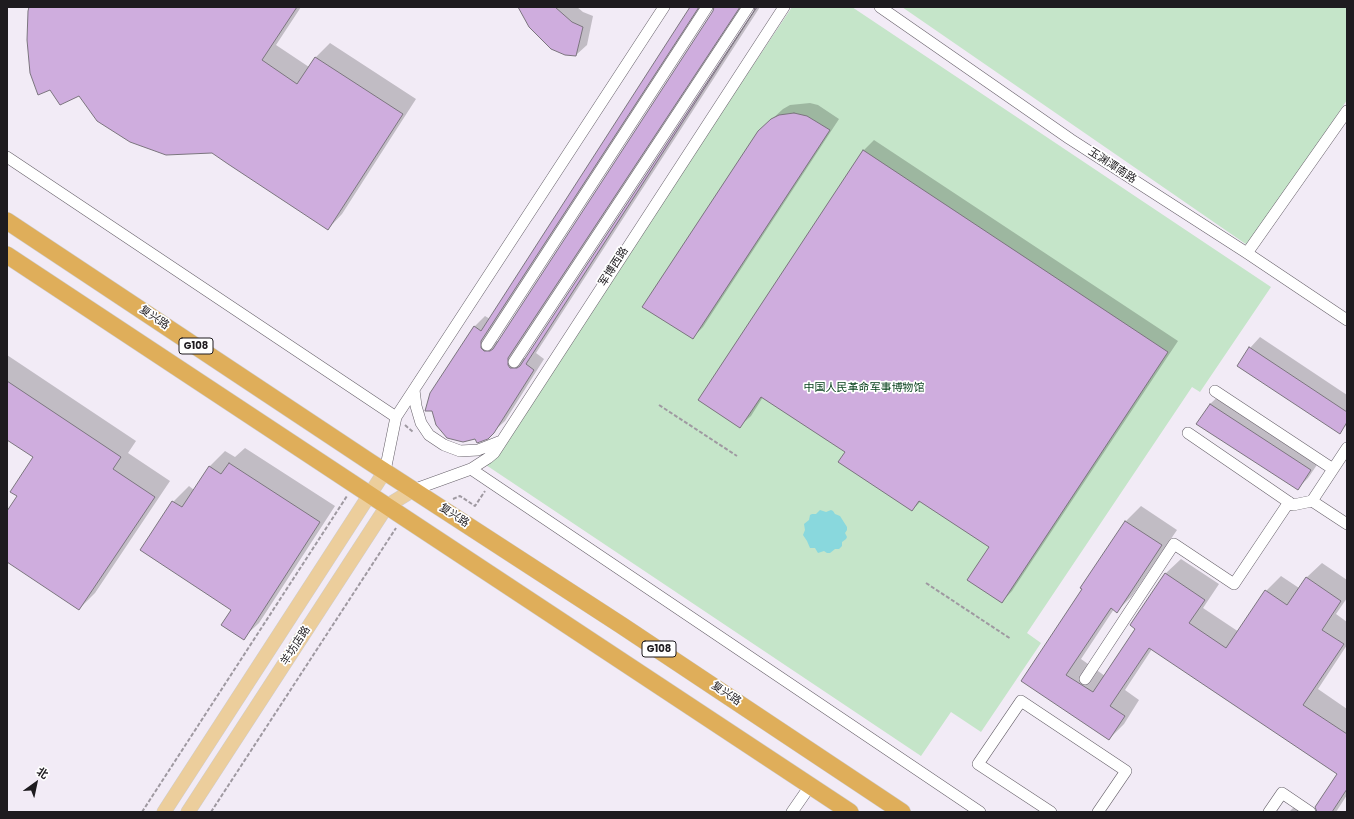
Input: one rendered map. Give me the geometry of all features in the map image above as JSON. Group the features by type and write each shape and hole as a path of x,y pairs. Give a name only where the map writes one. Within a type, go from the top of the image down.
{"highway":[{"name":"复兴路","path":"7,221 413,490 622,624 902,812"},
{"name":"G108","path":"7,255 850,812"}],"main road":[{"name":"羊坊店路","path":"164,812 385,471"},
{"name":"羊坊店路","path":"188,812 387,506 413,490"}],"street":[{"path":"385,471 396,417 664,7"},
{"path":"488,345 707,7"},
{"path":"514,362 748,7"},
{"name":"军博西路","path":"413,490 471,469 494,453 784,7"},
{"name":"玉渊潭南路","path":"880,7 1070,139 1247,253 1347,320"},
{"path":"1247,253 1347,111"},
{"path":"7,157 396,417"},
{"path":"414,390 416,406 421,423 429,435 444,445 460,450 478,450 502,441"},
{"path":"1215,391 1333,469"},
{"path":"1188,434 1293,505 1312,501 1347,448"},
{"path":"471,469 980,812"},
{"path":"1312,501 1347,524"},
{"path":"1085,679 1174,544 1234,584 1289,502"},
{"path":"1051,812 978,764 1021,701 1126,771 1098,812"},
{"path":"792,812 810,786"},
{"path":"1269,812 1282,793 1310,812"}],"path":[{"path":"659,404 737,456"},
{"path":"438,506 460,496 475,506 491,482"},
{"path":"142,812 355,484"},
{"path":"211,812 403,517"},
{"path":"926,583 1011,639"}],"green space":[{"name":"中国人民革命军事博物馆","path":"792,7 852,7 1271,287 1200,392 1192,387 1027,633 1041,643 981,732 951,712 921,756 486,465"},
{"path":"902,7 1347,7 1347,100 1250,247"}],"water":[{"path":"820,510 826,512 831,510 833,511 835,514 840,516 847,527 845,533 847,537 842,542 842,546 830,553 824,551 818,553 815,548 810,548 803,535 805,530 804,524 809,520 810,515 816,514"}],"building":[{"path":"29,7 297,7 262,60 297,84 315,57 403,114 328,230 212,153 166,155 130,142 97,121 79,96 60,105 50,90 38,95 30,73 27,40"},
{"path":"518,7 555,7 572,22 583,27 576,56 565,55 551,49 529,27"},
{"path":"690,7 699,7 481,341 481,348 484,351 490,351 493,349 713,11 714,7 740,7 508,358 508,365 510,368 517,368 520,366 754,11 755,7 757,7 526,364 534,370 494,433 488,439 477,443 475,439 463,442 447,438 436,425 432,411 425,411 430,393 474,326 481,331"},
{"path":"794,113 807,116 830,130 693,339 642,307 758,131 771,119 779,115"},
{"name":"中国人民革命军事博物馆","path":"863,150 1168,352 1002,603 967,580 989,547 919,501 912,511 838,462 845,452 761,397 740,428 698,400"},
{"path":"1249,347 1347,412 1347,422 1340,434 1237,366"},
{"path":"7,381 121,457 113,469 155,497 79,610 7,562 7,511 17,496 10,492 33,457 7,440"},
{"path":"1210,404 1311,470 1298,490 1196,424"},
{"path":"229,463 320,522 244,640 221,625 231,610 140,550 172,501 182,507 209,466 221,474"},
{"path":"1125,521 1162,545 1117,613 1111,608 1066,675 1093,692 1135,629 1130,625 1165,573 1205,600 1189,623 1226,648 1265,590 1287,605 1306,577 1341,601 1322,630 1344,644 1303,705 1347,734 1347,789 1332,812 1317,812 1315,807 1337,774 1149,648 1110,706 1125,716 1109,740 1021,681 1082,589 1080,588"}]}
